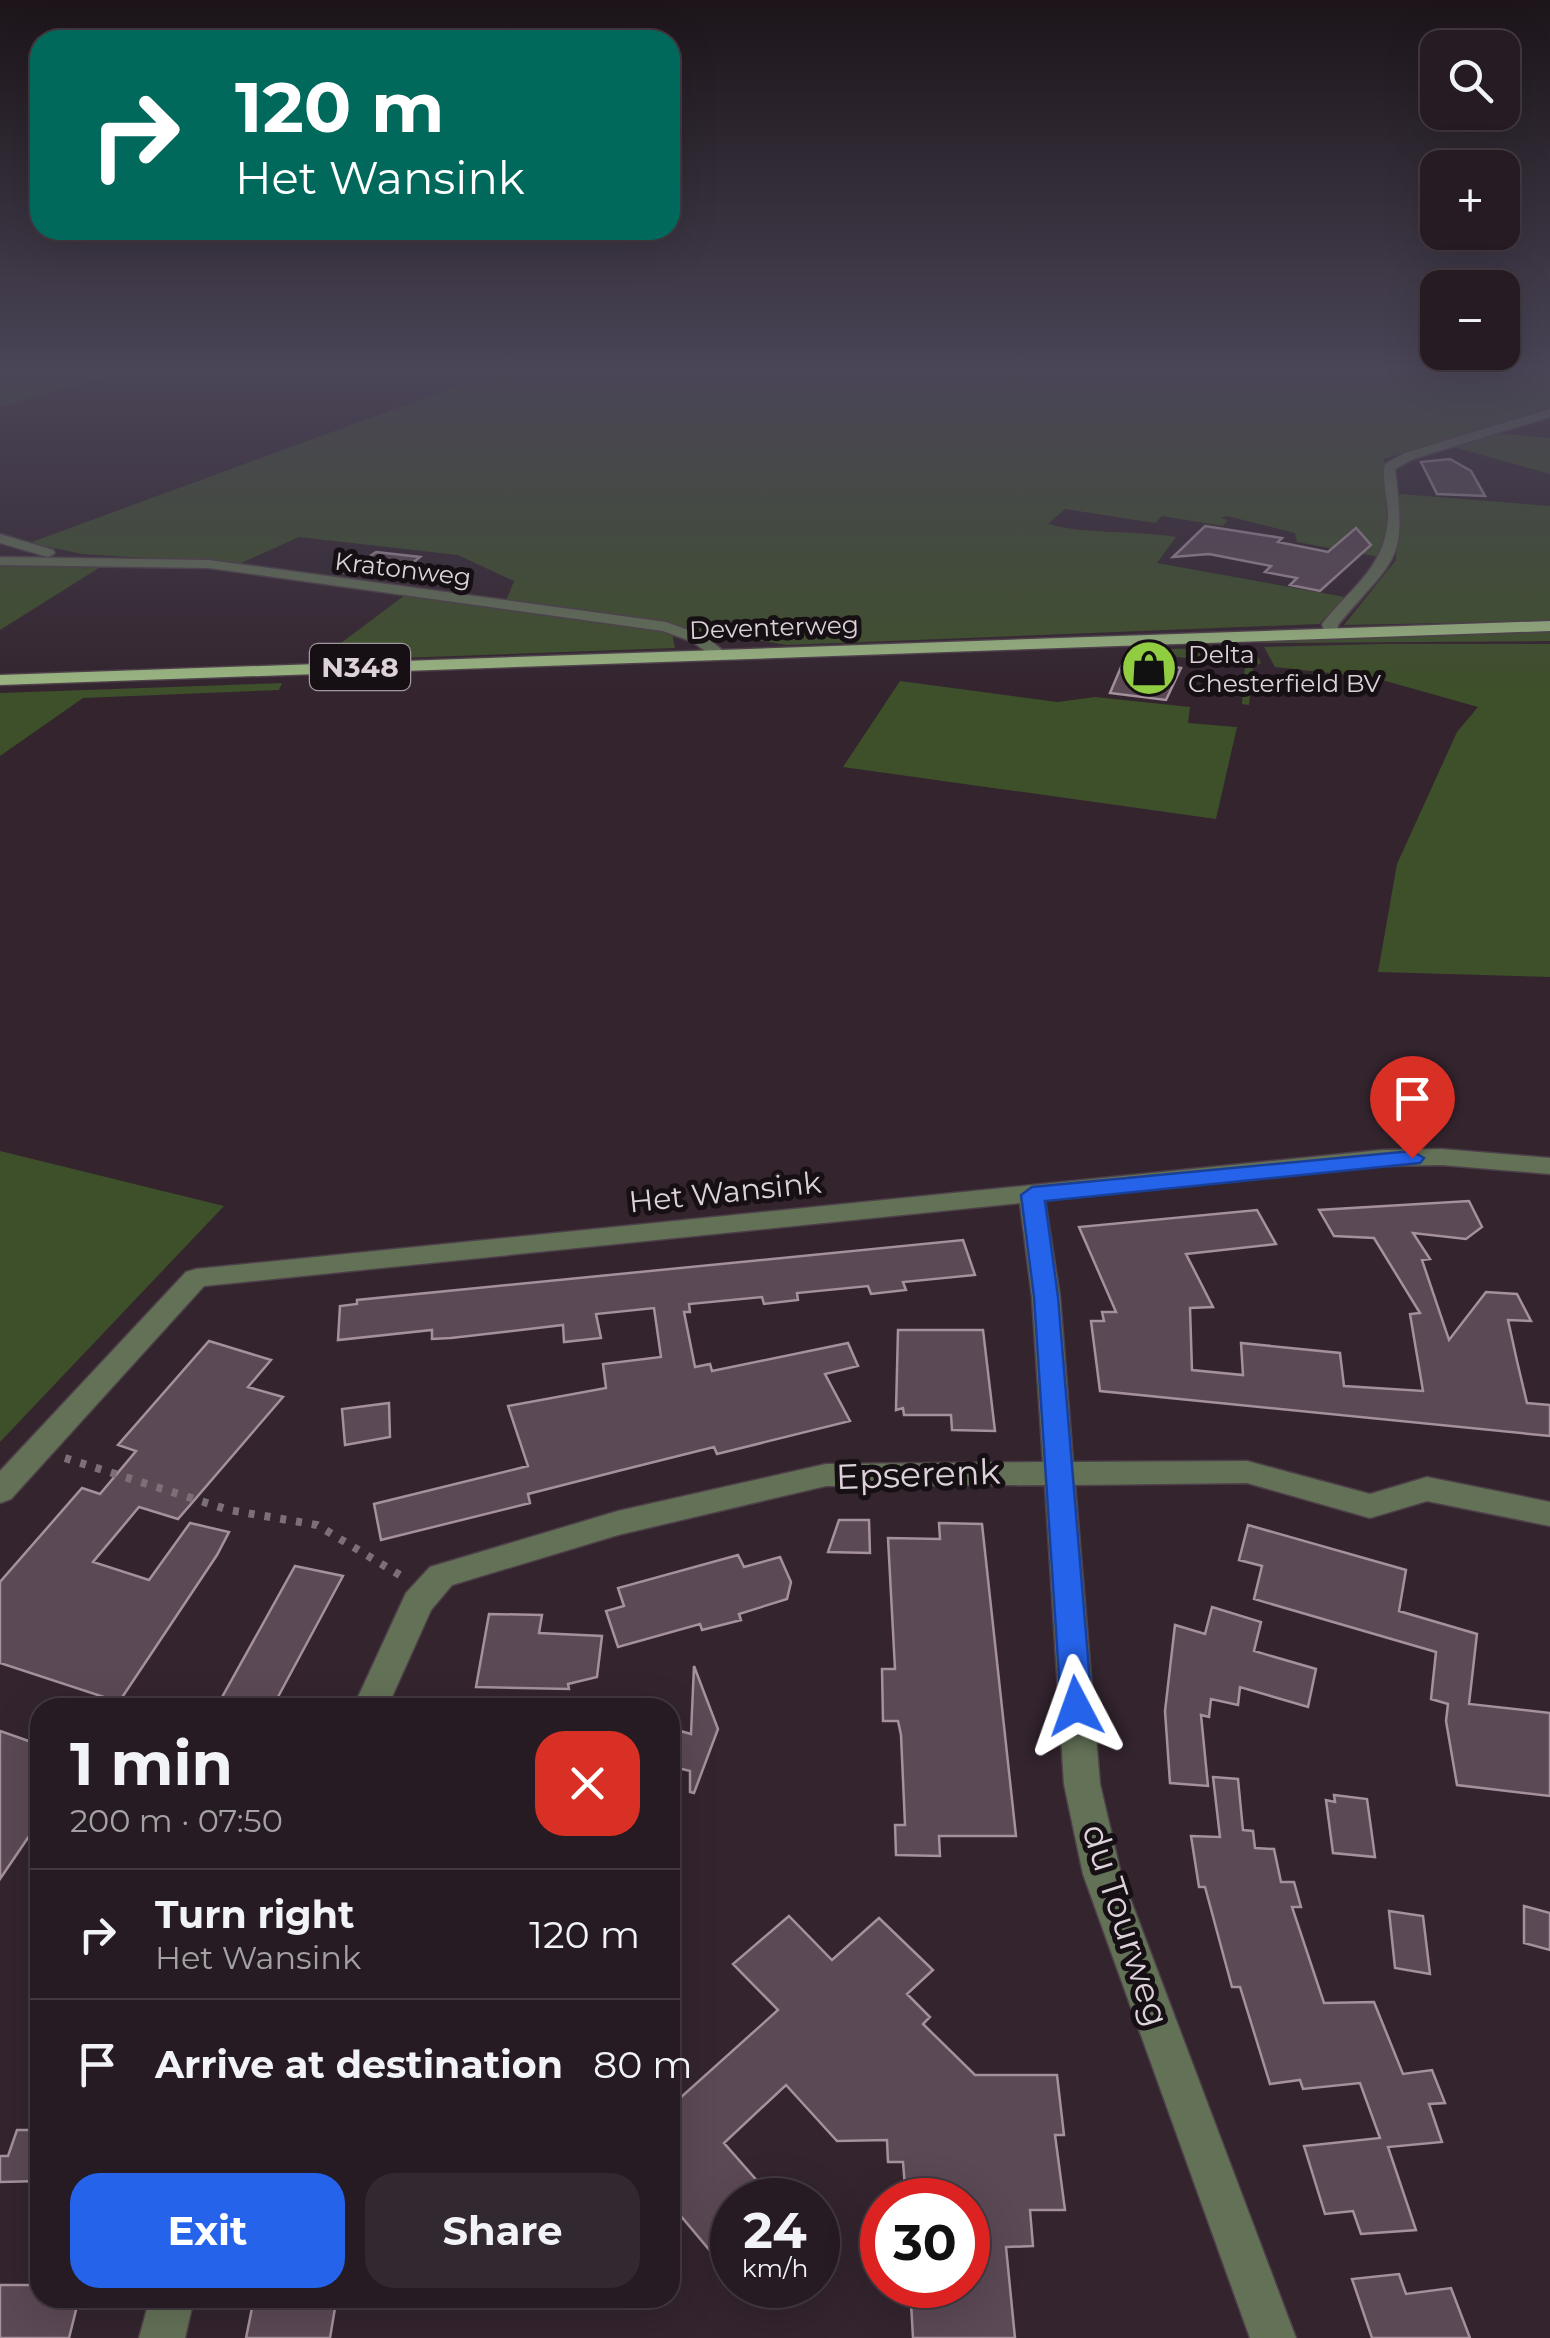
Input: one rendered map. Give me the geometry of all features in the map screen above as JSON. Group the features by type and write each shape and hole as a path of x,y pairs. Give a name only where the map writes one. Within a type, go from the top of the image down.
{"main road":[{"name":"Deventerweg","path":"0,680 1550,626"}],"street":[{"path":"1331,632 1330,624 1383,568 1393,550 1395,499 1391,478"},
{"name":"Kratonweg","path":"0,538 72,560"},
{"name":"Kratonweg","path":"0,561 209,564 666,627 699,639 720,654"},
{"name":"Het Wansink","path":"0,1491 196,1278 1382,1158 1442,1157 1550,1166"},
{"name":"du Tourweg","path":"1032,1195 1046,1297 1082,1784 1102,1874 1273,2338"},
{"name":"Epserenk","path":"426,1591 455,1569 618,1524 826,1475 1247,1472 1370,1506 1427,1489 1550,1514"},
{"path":"375,1698 426,1591"},
{"path":"162,2338 170,2308"}],"path":[{"path":"38,1450 229,1510 317,1525 426,1591"}],"green space":[{"path":"206,478 1385,478 1387,535 1379,557 1297,542 1295,533 1227,516 1221,518 1228,520 1223,526 1162,516 1155,523 1065,509 1048,524 1176,537 1157,563 1345,597 1319,624 787,645 506,601 514,581 458,555 299,537 239,564 82,554 29,543"},
{"path":"1399,494 1550,506 1550,621 1344,625 1396,560"},
{"path":"110,561 0,630 0,563"},
{"path":"405,595 671,629 675,648 317,661"},
{"path":"1550,631 1550,641 1260,643 1261,640"},
{"path":"1550,644 1550,977 1378,972 1397,864 1457,732 1478,707 1375,678 1275,667 1264,647"},
{"path":"1253,647 1261,663 1253,667 1249,705 1242,704 1245,665 1177,657 1171,649"},
{"path":"900,681 1057,702 1095,697 1190,707 1188,723 1237,727 1216,819 843,767"},
{"path":"282,683 279,690 83,698 0,756 0,693"},
{"path":"0,1151 224,1206 0,1442"}],"building":[{"path":"1429,478 1475,478 1485,496 1437,494"},
{"path":"1205,526 1282,538 1278,542 1328,552 1356,528 1371,545 1320,591 1290,585 1297,578 1265,572 1271,566 1209,554 1173,557"},
{"path":"376,552 420,557 393,579 346,573"},
{"path":"1124,660 1181,668 1166,700 1110,693"},
{"path":"1469,1201 1482,1227 1466,1239 1413,1233 1430,1259 1422,1260 1449,1340 1486,1292 1517,1294 1531,1321 1508,1320 1517,1361 1527,1403 1550,1405 1550,1436 1100,1391 1091,1321 1104,1321 1102,1312 1116,1312 1079,1227 1257,1210 1276,1244 1186,1254 1213,1307 1190,1308 1192,1370 1243,1375 1241,1343 1340,1353 1344,1386 1423,1391 1410,1314 1420,1313 1374,1238 1334,1236 1319,1210"},
{"path":"963,1240 975,1275 903,1282 906,1290 871,1294 868,1286 797,1293 798,1300 764,1304 762,1297 689,1304 690,1312 684,1312 695,1367 710,1364 712,1371 848,1343 858,1366 825,1374 850,1421 717,1454 714,1447 622,1470 528,1494 530,1503 381,1540 374,1504 528,1466 508,1406 606,1388 603,1364 661,1357 654,1308 596,1314 601,1338 564,1342 563,1325 451,1338 432,1339 432,1330 338,1340 340,1306 357,1304 357,1300"},
{"path":"898,1330 983,1330 995,1431 952,1430 951,1415 904,1415 903,1408 896,1410"},
{"path":"209,1341 271,1360 248,1387 283,1397 178,1519 139,1507 93,1562 149,1580 190,1523 229,1532 122,1698 107,1698 0,1663 0,1582 82,1488 100,1494 136,1451 118,1445"},
{"path":"389,1403 390,1437 345,1445 342,1409"},
{"path":"839,1520 869,1520 870,1553 828,1552"},
{"path":"939,1523 982,1524 1016,1836 939,1836 940,1856 896,1855 895,1825 905,1825 901,1735 898,1721 883,1721 882,1669 895,1669 888,1538 940,1539"},
{"path":"1248,1525 1406,1570 1399,1611 1477,1634 1469,1704 1550,1713 1550,1796 1457,1785 1446,1721 1448,1704 1431,1699 1436,1652 1254,1599 1262,1566 1239,1560"},
{"path":"738,1555 744,1567 780,1557 791,1582 787,1599 739,1614 741,1620 702,1630 700,1624 618,1647 606,1611 624,1606 618,1588"},
{"path":"295,1566 343,1576 277,1698 222,1698"},
{"path":"1212,1607 1261,1622 1254,1651 1316,1669 1308,1707 1240,1687 1238,1705 1211,1699 1209,1717 1201,1715 1208,1786 1170,1783 1165,1711 1175,1625 1205,1634"},
{"path":"489,1614 542,1615 539,1633 602,1636 597,1677 568,1684 569,1689 476,1687"},
{"path":"694,1666 718,1729 694,1793 690,1792 690,1771 680,1768 680,1731 691,1734"},
{"path":"0,1731 30,1742 30,1835 0,1879"},
{"path":"1213,1777 1238,1779 1243,1830 1253,1831 1255,1848 1274,1849 1281,1882 1294,1882 1301,1907 1292,1907 1324,2003 1374,2002 1403,2074 1432,2070 1445,2103 1429,2104 1442,2142 1388,2147 1416,2230 1361,2234 1353,2211 1325,2214 1304,2146 1380,2138 1360,2083 1303,2089 1300,2080 1270,2084 1240,1987 1232,1987 1205,1887 1199,1887 1191,1836 1220,1837"},
{"path":"1334,1795 1367,1799 1375,1857 1333,1853 1326,1800 1335,1802"},
{"path":"1524,1906 1550,1913 1550,1950 1524,1943"},
{"path":"1389,1911 1423,1916 1430,1974 1395,1968"},
{"path":"789,1916 832,1960 879,1918 933,1970 907,1994 930,2017 923,2024 975,2075 1057,2075 1064,2135 1055,2135 1065,2210 1030,2210 1033,2246 1006,2247 1015,2338 913,2338 911,2308 990,2308 990,2178 904,2178 903,2162 888,2162 887,2140 837,2141 786,2085 724,2143 755,2178 710,2178 710,2251 680,2215 680,2098 778,2010 733,1964"},
{"path":"17,2130 30,2130 30,2181 0,2182 0,2156 8,2156"},
{"path":"1399,2274 1406,2294 1451,2288 1470,2338 1372,2338 1352,2279"},
{"path":"0,2285 30,2285 30,2308 76,2308 69,2338 0,2338"},
{"path":"252,2308 335,2308 330,2338 246,2338"}],"place":[{"name":"Delta Chesterfield BV","path":"1149,668"}],"route":[{"path":"1076,1706 1046,1297 1032,1195 1412,1158"}]}
